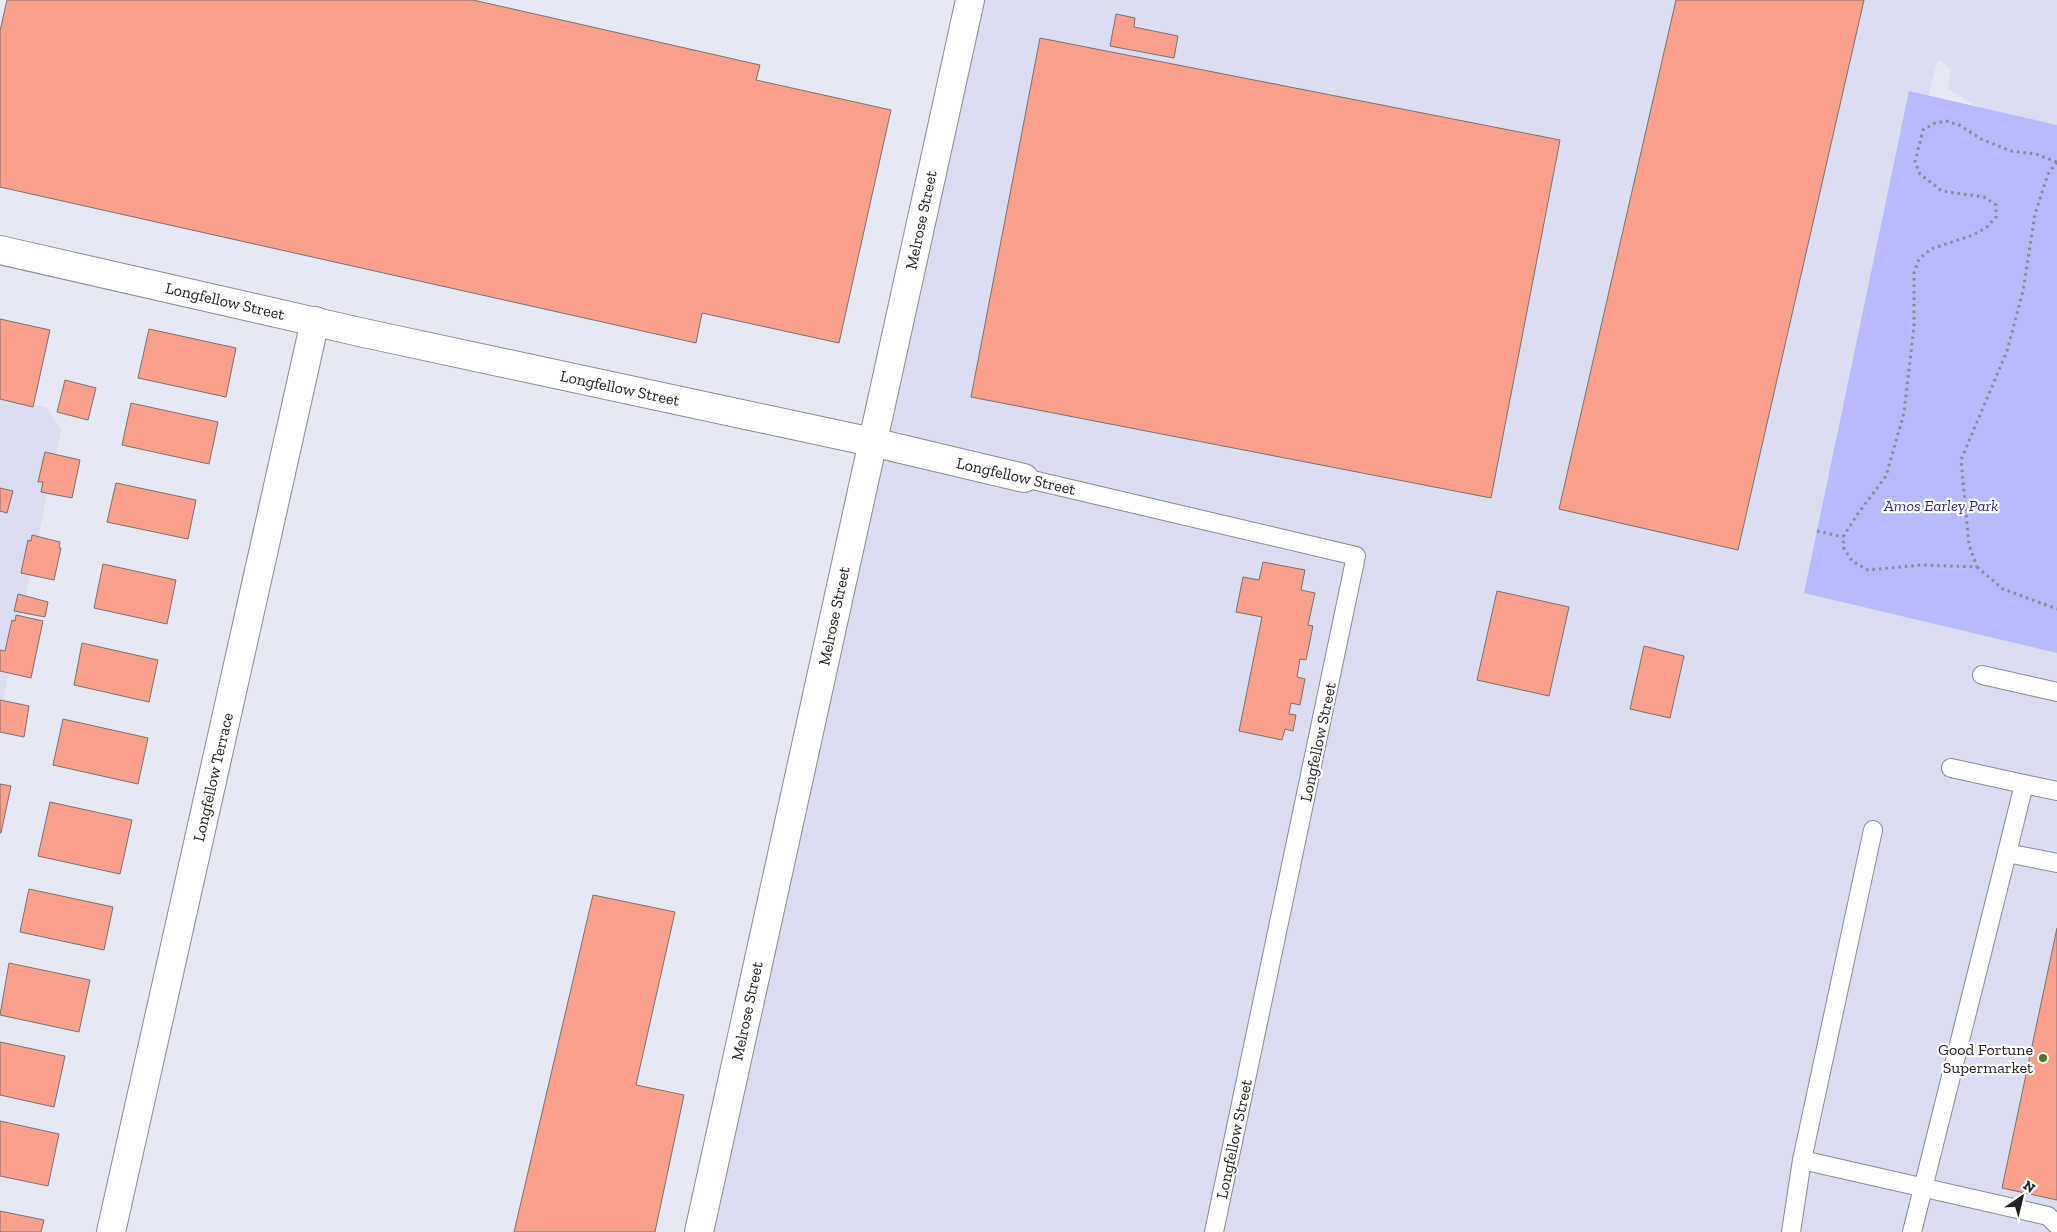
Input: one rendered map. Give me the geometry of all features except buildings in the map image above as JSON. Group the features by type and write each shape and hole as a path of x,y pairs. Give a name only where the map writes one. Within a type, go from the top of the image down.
{"street":[{"name":"Melrose Street","path":"698,1232 970,0"},
{"name":"Longfellow Street","path":"0,250 315,321 364,334 872,442 1024,478"},
{"name":"Longfellow Terrace","path":"111,1232 315,321"}],"lane":[{"name":"Longfellow Street","path":"1024,478 1356,556 1214,1232"},
{"path":"1982,675 2057,692"},
{"path":"1951,768 2057,791"},
{"path":"1912,1232 2024,784"},
{"path":"1791,1232 1802,1160 1873,830"},
{"path":"2007,853 2057,863"},
{"path":"1802,1160 2054,1219"}],"path":[{"path":"1977,567 1921,565 1868,570 1852,561 1844,549 1843,537 1886,476 1904,413 1914,326 1914,273 1920,259 1931,249 1973,235 1987,227 1996,217 1996,205 1984,197 1942,191 1920,174 1915,162 1923,130 1935,123 1946,121 1959,125 1981,139 2010,151 2036,154 2057,162 2048,174 2035,214 2023,291 2007,351 1961,460 1969,546 1977,567 2003,589 2057,609"},
{"path":"1817,531 1843,537"}],"shaded area":[{"path":"974,0 2057,0 2057,130 2011,127 1948,89 1951,69 1938,59 1887,254 2057,630 2057,1232 700,1232"},
{"path":"0,398 46,407 61,430 0,714"}],"green space":[{"name":"Amos Earley Park","path":"1909,91 2057,125 2057,653 1804,593"}],"place":[{"name":"Good Fortune Supermarket","path":"2043,1058"}]}
